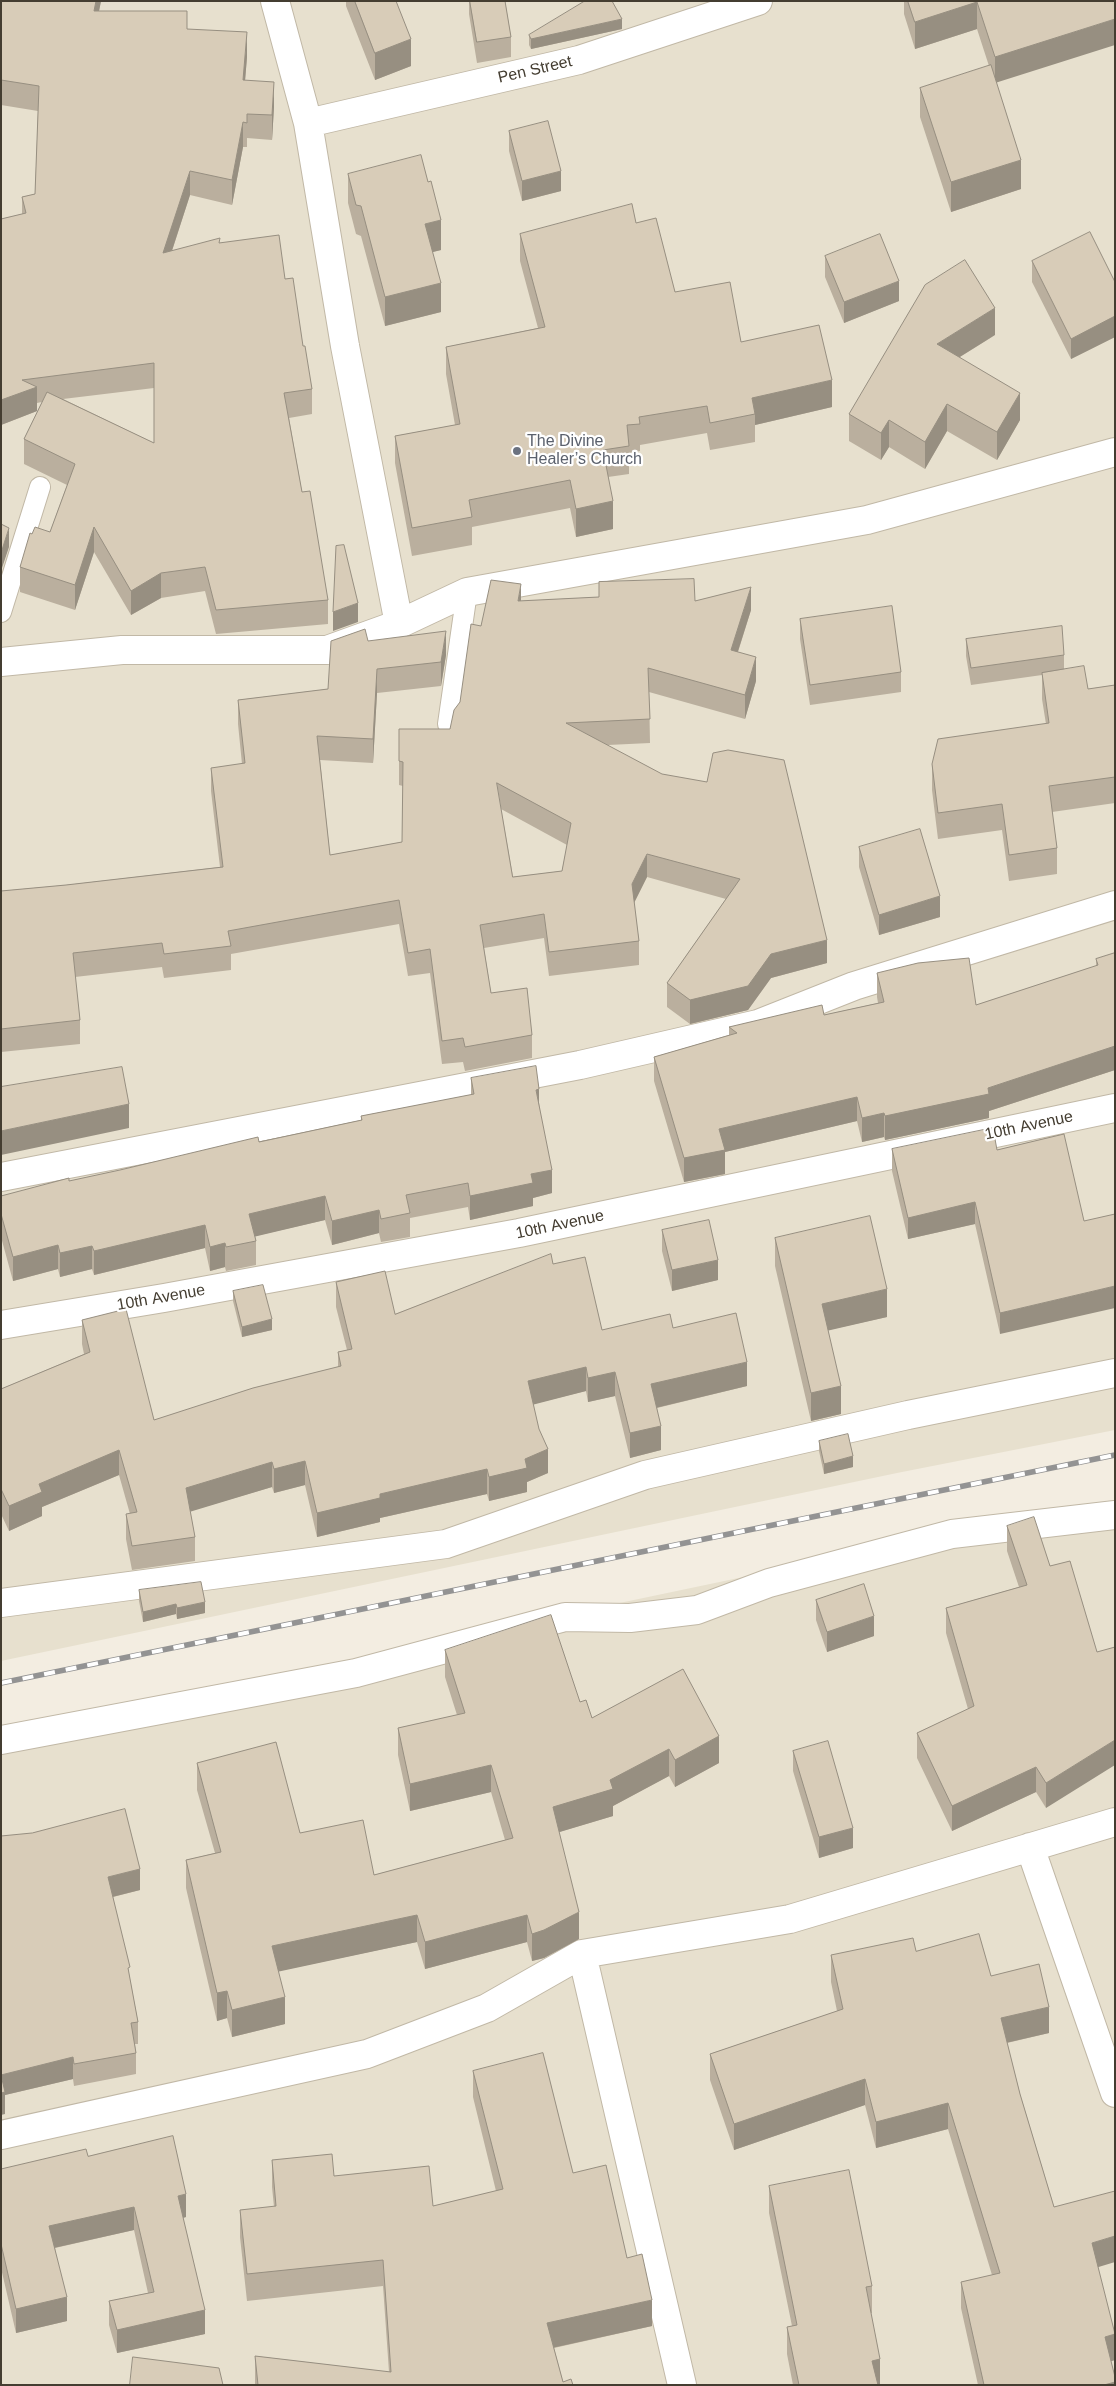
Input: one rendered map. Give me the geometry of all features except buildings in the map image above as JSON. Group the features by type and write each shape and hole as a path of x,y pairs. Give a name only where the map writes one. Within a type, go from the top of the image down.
{"street":[{"path":"275,1 308,123 345,346 399,624"},
{"name":"Pen Street","path":"308,123 579,60 758,1"},
{"path":"1,662 122,650 328,650 399,624 467,592 867,520 1115,452"},
{"path":"1,1176 580,1065 758,1024 854,986 1115,905"},
{"name":"10th Avenue","path":"1,1325 164,1298 520,1233 1115,1108"},
{"path":"1,1603 446,1544 645,1475 908,1415 1115,1373"},
{"path":"1,1740 356,1674 566,1618 630,1618 697,1610 769,1583 952,1534 1115,1515"},
{"path":"1,2135 367,2054 487,2008 582,1954 790,1919 1115,1822"},
{"path":"1030,1847 1115,2093"},
{"path":"582,1954 682,2385"}],"lane":[{"path":"1,612 40,487"},
{"path":"448,724 467,592"}],"shaded area":[{"path":"1,1 1115,1 1115,1430 897,1473 1,1661"},
{"path":"1115,1502 1115,2385 1,2385 1,1733 886,1547"}],"railway":[{"path":"1,1683 1115,1455"}],"place":[{"name":"The Divine Healer’s Church","path":"517,451"}]}
